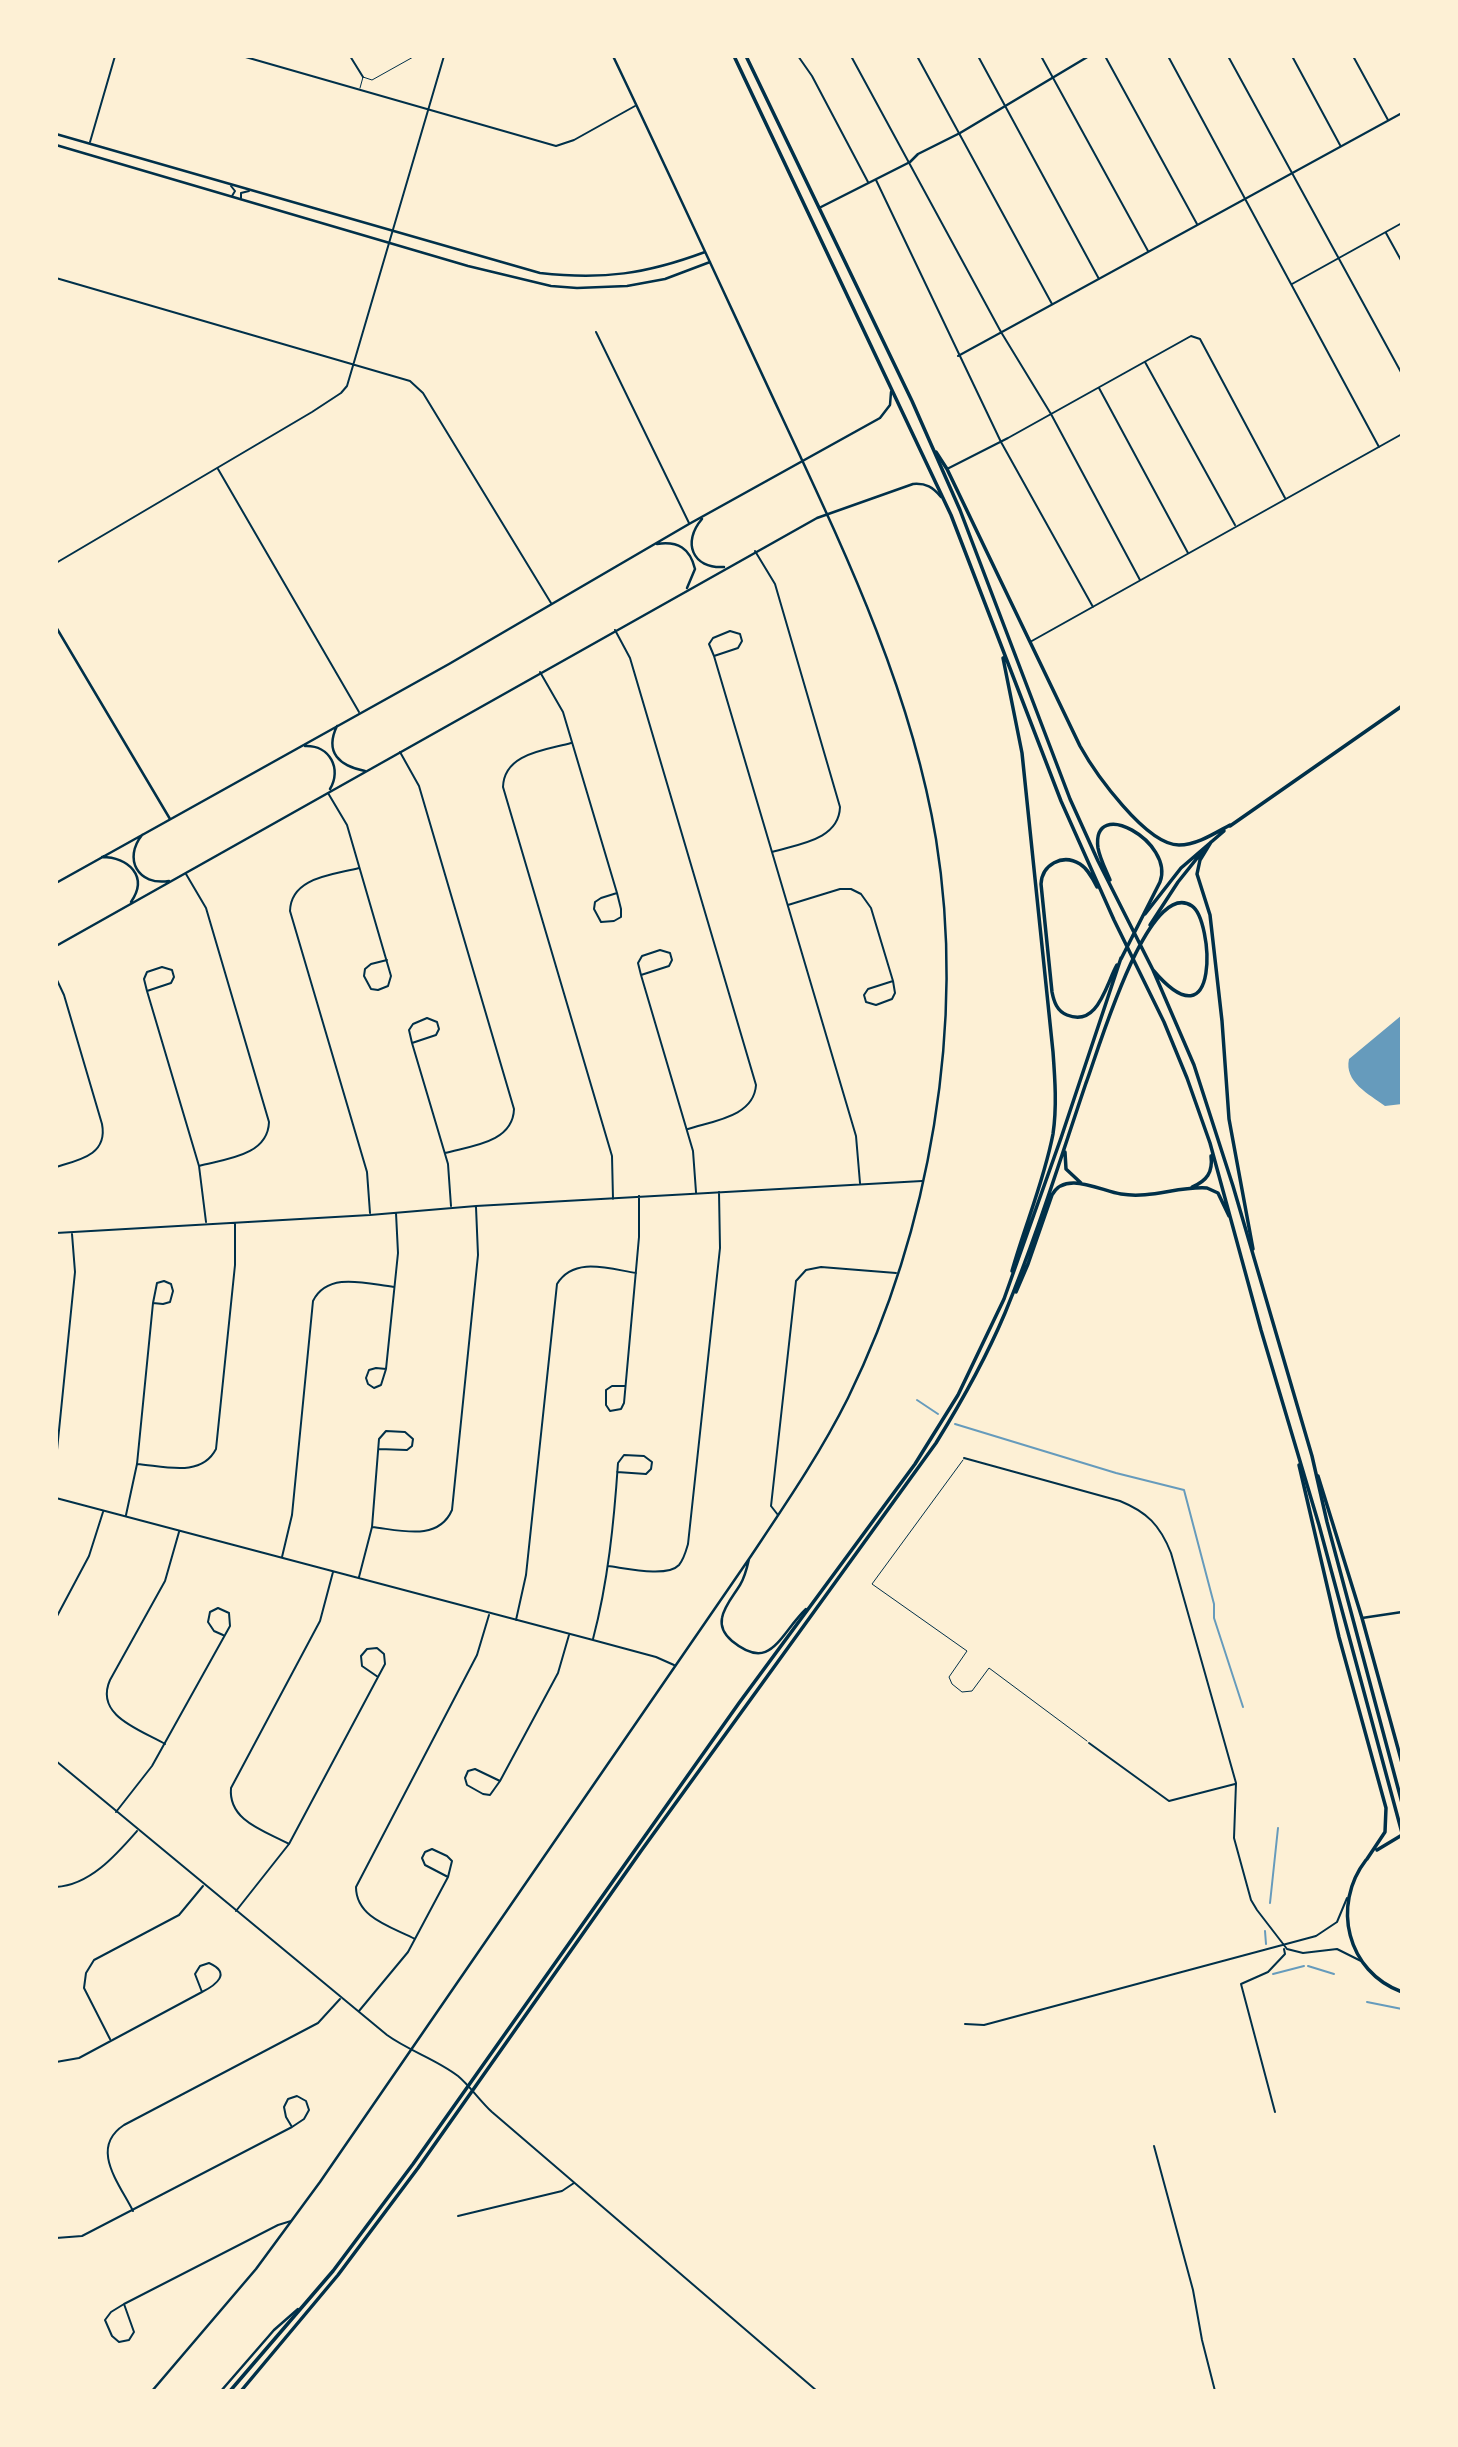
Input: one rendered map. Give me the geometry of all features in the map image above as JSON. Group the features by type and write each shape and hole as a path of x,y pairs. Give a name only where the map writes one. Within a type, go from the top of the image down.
{"main road":[{"path":"734,56 947,505 1061,802 1114,920 1174,1043 1210,1143 1319,1525 1402,1834 1380,1847 1367,1859"},
{"path":"746,56 931,444 960,510 1070,799 1153,970 1194,1065 1362,1618 1402,1763"},
{"path":"931,444 947,469 1091,766 1109,791 1153,834 1169,843 1187,844 1230,825"},
{"path":"1000,646 1022,753 1053,1052 1055,1096 1053,1133 1047,1161 1007,1290"},
{"path":"1140,921 1181,868 1230,825 1402,706"},
{"path":"1106,902 1080,864 1062,860 1045,870 1041,884 1052,992 1059,1010 1067,1015 1077,1017 1093,1011 1160,883 1163,865 1157,855 1137,833 1118,823 1103,829 1098,841 1099,852 1117,898"},
{"path":"1005,1313 1128,973 1150,925 1178,882 1215,838"},
{"path":"1211,842 1200,860 1197,874 1210,915 1221,1009 1229,1119 1256,1264"},
{"path":"1150,925 1172,904 1183,902 1194,908 1203,923 1207,974 1201,989 1184,996 1170,990 1153,970"},
{"path":"230,2391 353,2244 469,2088 636,1848 915,1464 936,1431 978,1357 1007,1290 1121,958"},
{"path":"1068,1137 1065,1166 1070,1175 1083,1184"},
{"path":"1183,1190 1200,1183 1209,1174 1212,1161 1210,1143"},
{"path":"241,2391 338,2275 472,2093 641,1851 919,1468 976,1375 1028,1265 1053,1192 1064,1184 1083,1184 1134,1196 1201,1188 1215,1191 1220,1197 1234,1228"},
{"path":"1312,1458 1402,1803"},
{"path":"1298,1459 1335,1623 1386,1808 1385,1832 1356,1875 1349,1894 1347,1926 1362,1962 1382,1982 1402,1992"}],"street":[{"path":"90,144 115,56"},
{"path":"242,56 560,146 636,105"},
{"path":"350,56 363,78"},
{"path":"56,563 341,393 347,386 444,56"},
{"path":"152,2391 234,2295 292,2221 751,1556 814,1459 848,1398 876,1334 915,1220 923,1181 939,1084 944,1012 943,894 936,838 924,779 883,645 828,514 613,56"},
{"path":"798,56 813,76 869,183"},
{"path":"851,56 1001,332 1051,414 1140,580"},
{"path":"917,56 1052,305"},
{"path":"978,56 1099,280"},
{"path":"1041,56 1149,252"},
{"path":"819,208 910,162 918,154 1089,56"},
{"path":"1105,56 1197,224"},
{"path":"1168,56 1379,447"},
{"path":"1228,56 1402,374"},
{"path":"1292,56 1341,146"},
{"path":"1353,56 1388,120"},
{"path":"958,356 1402,113"},
{"path":"56,134 540,273 572,276 639,272 705,252"},
{"path":"56,145 518,280 577,288 627,286 665,279 710,262"},
{"path":"876,180 1001,442 1093,607"},
{"path":"227,196 234,194 231,186"},
{"path":"246,201 241,193 249,191"},
{"path":"1291,285 1402,223"},
{"path":"1385,232 1402,262"},
{"path":"56,278 410,381 423,393 552,604"},
{"path":"596,332 689,524"},
{"path":"947,469 1001,442 1191,336 1196,337 1285,498"},
{"path":"1144,361 1236,526"},
{"path":"56,883 880,418 890,405 890,382"},
{"path":"1098,387 1188,553"},
{"path":"1029,642 1402,435"},
{"path":"217,468 360,713"},
{"path":"56,946 755,551 828,514 923,483 930,486 947,505"},
{"path":"704,516 693,532 693,552 706,565 727,567"},
{"path":"656,544 676,543 690,554 695,569 691,583 685,591"},
{"path":"755,551 775,584 840,807 836,823 825,835 772,852"},
{"path":"56,627 170,819"},
{"path":"615,630 630,658 756,1085 752,1101 740,1111 688,1129"},
{"path":"714,656 738,648 742,641 740,634 730,631 713,638 709,644 856,1136 861,1184"},
{"path":"540,672 563,712 617,893 621,909 621,916 608,923 601,922 594,909 595,902 617,893"},
{"path":"337,726 332,736 335,754 348,767 365,771"},
{"path":"572,743 518,759 506,771 503,787 612,1156 613,1199"},
{"path":"302,746 317,746 332,759 335,778 328,792"},
{"path":"400,751 419,786 514,1109 510,1125 503,1134 445,1153"},
{"path":"328,792 347,825 387,960 391,976 391,983 378,990 371,989 364,976 365,969 371,964 387,960"},
{"path":"144,832 134,851 138,871 153,881 172,881"},
{"path":"101,857 123,860 132,867 138,887 129,904"},
{"path":"359,868 301,886 294,894 290,911 367,1172 370,1214"},
{"path":"185,873 206,908 268,1122 267,1134 257,1148 200,1166"},
{"path":"787,906 840,889 851,889 861,894 870,908 893,981 895,993 892,999 873,1005 866,1002 864,995 868,989 893,981"},
{"path":"641,975 669,967 672,960 670,953 664,950 642,956 638,963 641,975 688,1129 693,1151 696,1193"},
{"path":"147,991 170,984 174,977 172,970 166,967 147,972 144,979 147,991 200,1166 206,1224"},
{"path":"56,978 64,995 103,1129 100,1145 93,1154 56,1167"},
{"path":"412,1043 436,1035 439,1028 437,1022 431,1018 413,1024 409,1030 412,1043 448,1164 451,1208"},
{"path":"56,1233 719,1191 923,1181"},
{"path":"608,1566 671,1570 681,1562 688,1544 720,1248 719,1191"},
{"path":"625,1386 612,1386 606,1390 606,1405 610,1410 617,1411 623,1407 636,1273 639,1196"},
{"path":"372,1527 430,1531 444,1523 452,1510 478,1255 476,1206"},
{"path":"386,1369 369,1370 366,1378 368,1384 374,1388 381,1385 386,1369 398,1253 396,1212"},
{"path":"137,1464 190,1469 206,1462 216,1449 236,1265 235,1223"},
{"path":"56,1460 75,1272 72,1232"},
{"path":"515,1621 526,1575 557,1284 569,1271 580,1266 636,1273"},
{"path":"778,1515 771,1506 796,1281 802,1273 821,1267 897,1273"},
{"path":"126,1516 137,1464 154,1290 158,1283 164,1281 171,1284 173,1291 170,1302 153,1303"},
{"path":"281,1558 292,1515 313,1301 321,1289 334,1282 394,1287"},
{"path":"359,1578 372,1527 380,1436 386,1431 405,1432 413,1439 412,1446 407,1450 379,1449"},
{"path":"593,1640 608,1566 617,1472 619,1459 624,1455 644,1455 652,1462 651,1469 646,1474 617,1472"},
{"path":"964,1458 1120,1501 1136,1507 1150,1518 1161,1532 1171,1553 1236,1783 1234,1838 1251,1900 1287,1949 1298,1953 1328,1948 1340,1949 1362,1962"},
{"path":"56,1499 593,1640 656,1657 675,1665"},
{"path":"56,1618 89,1556 103,1511"},
{"path":"165,1744 118,1717 110,1708 107,1691 110,1680 165,1581 179,1531"},
{"path":"751,1556 742,1581 723,1615 721,1623 725,1635 756,1655 765,1653 810,1605"},
{"path":"289,1844 238,1815 231,1800 231,1788 320,1621 334,1572"},
{"path":"116,1812 152,1766 229,1626 231,1617 226,1610 218,1608 210,1612 208,1622 214,1630 223,1635"},
{"path":"1362,1618 1402,1612"},
{"path":"415,1939 367,1914 359,1905 356,1887 477,1656 490,1614"},
{"path":"500,1781 475,1769 468,1771 465,1778 469,1787 486,1795 493,1793 500,1781 558,1673 569,1634"},
{"path":"236,1911 289,1844 385,1664 384,1654 377,1648 367,1649 361,1656 362,1666 378,1677"},
{"path":"1089,1743 1169,1801 1236,1783"},
{"path":"56,1762 397,2042 412,2048 459,2077 472,2093 817,2391"},
{"path":"56,1887 88,1875 113,1859 137,1830"},
{"path":"359,2012 401,1961 415,1939 448,1877 453,1865 450,1858 432,1849 425,1852 422,1858 425,1865 448,1877"},
{"path":"111,2041 85,1988 84,1980 89,1966 101,1956 179,1914 204,1885"},
{"path":"965,2024 984,2025 1316,1936 1328,1930 1341,1916 1349,1894"},
{"path":"1275,2112 1241,1984 1268,1972 1282,1958 1285,1951 1282,1944"},
{"path":"56,2062 70,2061 111,2041 202,1992 215,1985 220,1977 217,1968 209,1963 200,1966 195,1974 202,1992"},
{"path":"132,2211 108,2162 107,2147 113,2134 124,2125 318,2023 341,1998"},
{"path":"56,2238 82,2236 292,2127 304,2119 309,2110 306,2101 298,2096 288,2099 284,2107 292,2127"},
{"path":"1154,2146 1193,2290 1215,2391"},
{"path":"458,2217 562,2191 575,2182"},
{"path":"124,2304 134,2332 129,2340 119,2342 111,2336 105,2320 111,2312 124,2304 278,2225 292,2221"},
{"path":"221,2391 274,2330 306,2303"}],"lane":[{"path":"359,90 363,78 372,80 415,56"},
{"path":"964,1458 872,1584 967,1651 949,1677 952,1684 962,1692 972,1691 989,1668 1089,1743"}],"water":[{"path":"1402,1015 1402,1104 1385,1106 1354,1081 1348,1067 1349,1059"}],"waterway":[{"path":"917,1400 938,1414"},
{"path":"955,1424 1116,1473 1184,1490 1214,1604 1214,1618 1243,1707"},
{"path":"1270,1903 1278,1828"},
{"path":"1265,1931 1266,1944"},
{"path":"1273,1974 1304,1966"},
{"path":"1308,1966 1334,1974"},
{"path":"1367,2002 1402,2009"}]}
